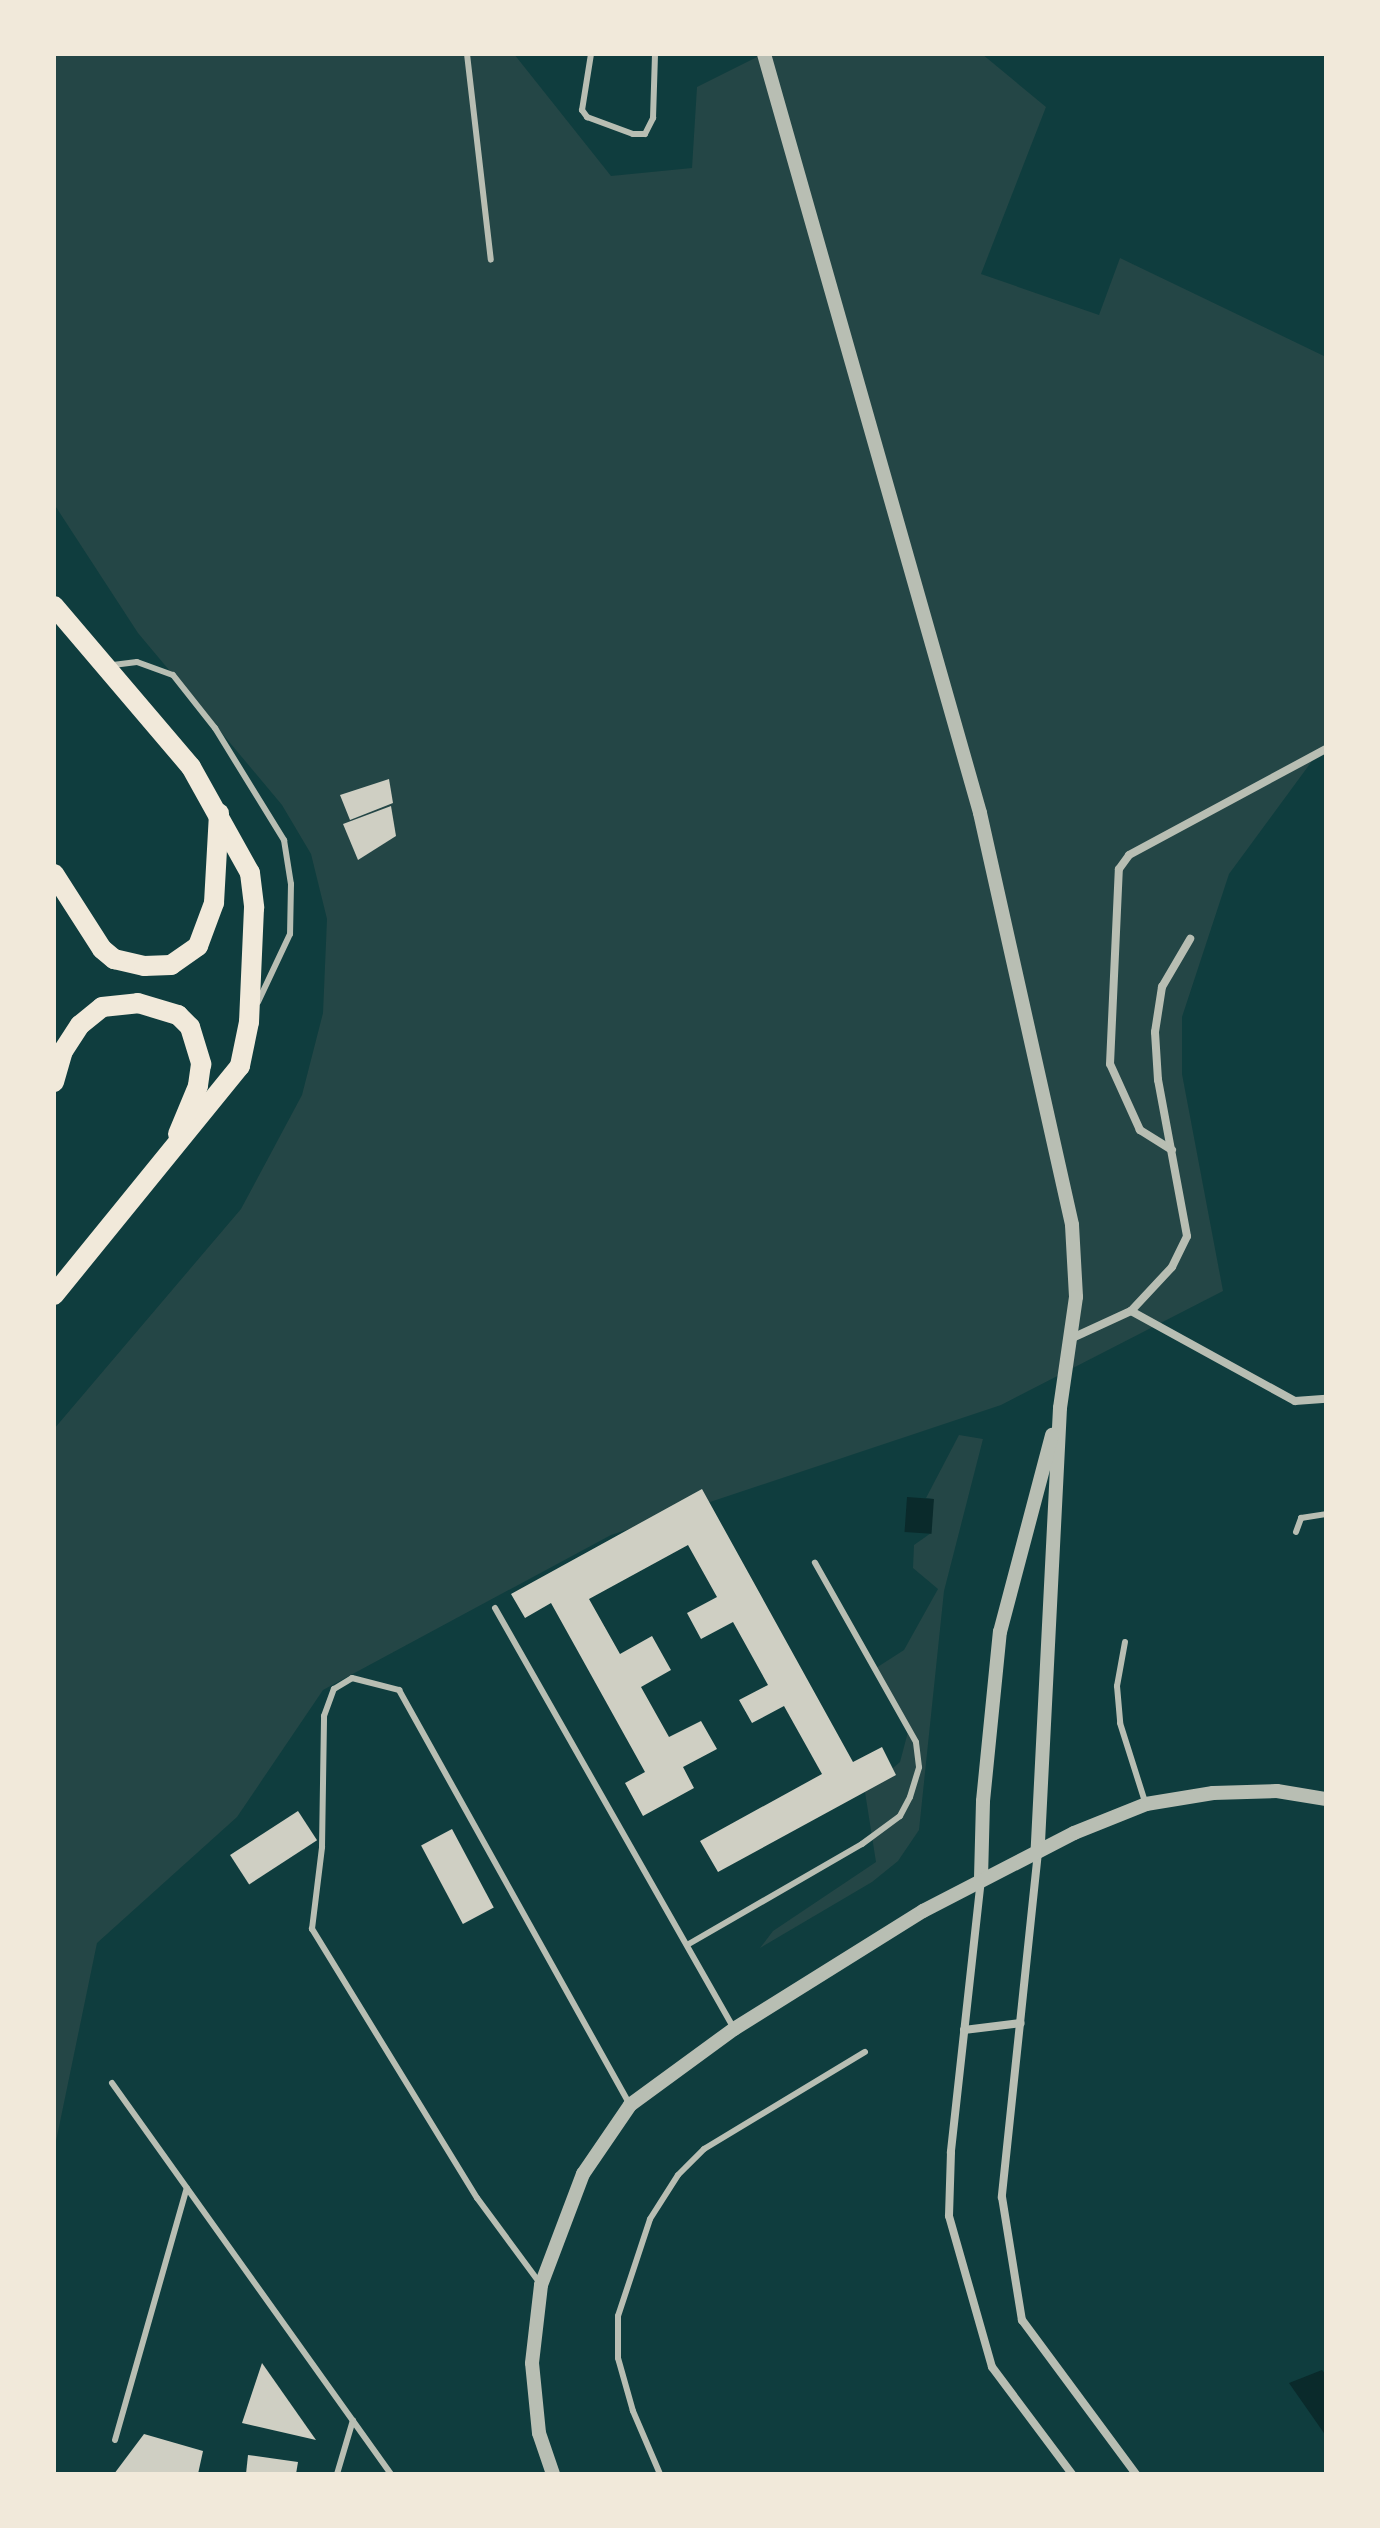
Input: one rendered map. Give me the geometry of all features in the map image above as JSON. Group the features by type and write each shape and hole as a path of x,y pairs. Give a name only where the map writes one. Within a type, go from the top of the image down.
{"main road":[{"path":"54,606 109,666 191,767 250,873 254,908 249,1022 240,1066 54,1295"},
{"path":"54,874 102,949 114,959 144,966 171,965 198,946 214,903 219,813"},
{"path":"54,1082 63,1051 80,1025 102,1007 138,1003 178,1015 190,1027 201,1064 198,1086 172,1149"}],"street":[{"path":"764,54 822,269 980,813 1059,1153 1072,1225 1076,1297 1060,1408 1038,1849 1002,2197 1022,2320 1136,2474"},
{"path":"1172,1150 1140,1130 1110,1064 1119,869 1129,855 1326,749"},
{"path":"1070,1339 1131,1311 1172,1267 1187,1236 1155,1032 1162,987 1190,939"},
{"path":"1131,1311 1295,1401 1326,1399"},
{"path":"1060,1408 1000,1632 981,1878 964,2030 949,2216 992,2367 1072,2474"},
{"path":"553,2474 539,2433 532,2363 541,2285 583,2174 630,2105 734,2029 981,1878 1038,1849 1146,1804 1213,1793 1277,1791 1326,1799"},
{"path":"964,2030 1021,2023"}],"lane":[{"path":"467,54 491,260"},
{"path":"591,54 582,110 587,117 633,134 645,134 653,118 655,54"},
{"path":"109,666 137,662 173,675 215,728 284,840 291,884 290,934 249,1022"},
{"path":"1296,1532 1301,1518 1326,1514"},
{"path":"687,1945 862,1844 900,1816 910,1797 919,1767 916,1742 815,1563"},
{"path":"495,1608 734,2029"},
{"path":"1125,1642 1117,1686 1120,1723 1146,1804"},
{"path":"541,2285 477,2198 312,1929 322,1847 324,1716 334,1689 352,1678 399,1690 630,2105"},
{"path":"660,2474 633,2411 618,2358 618,2316 650,2219 678,2175 704,2149 865,2052"},
{"path":"112,2083 391,2474"},
{"path":"115,2440 187,2188"},
{"path":"337,2474 353,2420"}],"shaded area":[{"path":"54,54 514,54 611,176 692,168 697,87 763,54 982,54 1046,107 981,274 1099,315 1120,258 1326,357 1326,742 1229,874 1182,1017 1182,1074 1223,1291 1001,1405 611,1535 323,1690 237,1817 97,1943 54,2151 54,1429 241,1209 302,1095 323,1013 327,919 311,854 282,805 138,633 54,504"},
{"path":"959,1435 983,1439 944,1591 919,1830 898,1861 872,1882 760,1948 773,1931 876,1862 865,1792 900,1762 909,1728 876,1668 904,1650 938,1589 913,1568 914,1545 931,1533 933,1499 926,1498"},
{"path":"907,1497 934,1499 931,1534 905,1532"},
{"path":"1322,2370 1326,2375 1326,2436 1289,2383"}],"building":[{"path":"389,779 393,803 350,820 340,795"},
{"path":"391,806 396,836 358,860 343,824"},
{"path":"702,1489 853,1762 882,1747 896,1775 718,1872 700,1841 822,1774 784,1706 752,1723 739,1700 768,1685 733,1622 701,1639 687,1613 717,1597 688,1545 589,1599 620,1654 652,1636 671,1670 641,1687 669,1737 701,1721 717,1749 683,1767 694,1788 643,1816 625,1783 645,1772 551,1603 525,1618 511,1594"},
{"path":"298,1811 317,1840 249,1884 230,1855"},
{"path":"452,1829 494,1908 463,1924 421,1845"},
{"path":"262,2363 316,2440 242,2423"},
{"path":"144,2434 203,2451 198,2474 114,2474"},
{"path":"248,2455 298,2462 296,2474 246,2474"}]}
